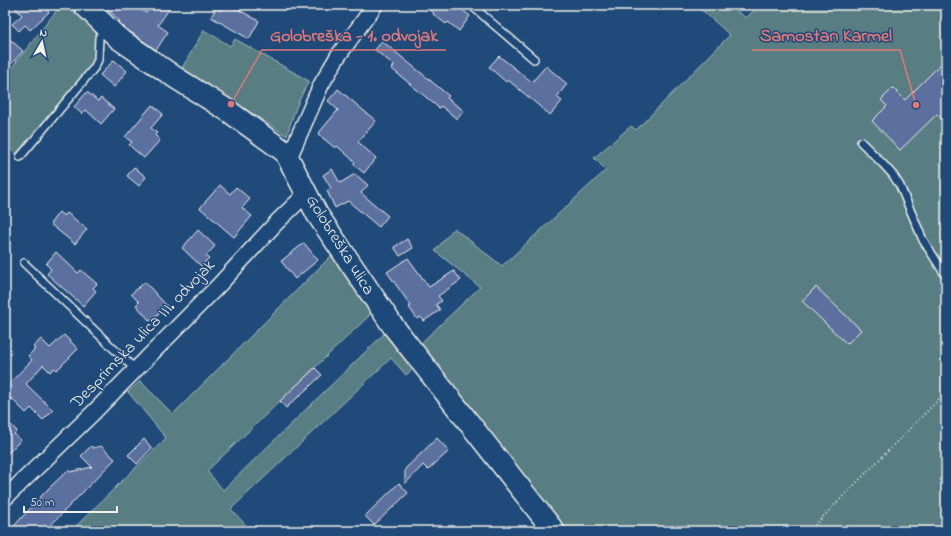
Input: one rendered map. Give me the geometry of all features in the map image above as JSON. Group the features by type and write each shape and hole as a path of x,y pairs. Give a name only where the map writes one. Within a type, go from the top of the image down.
{"street":[{"name":"Golobreška ulica","path":"84,5 118,38 158,66 227,110 279,147 289,158 306,194 332,238 393,326 554,531"},
{"path":"289,158 321,85 338,56 375,5"},
{"name":"Desprimska ulica III. odvojak","path":"5,498 136,370 219,285 277,222 306,194"}],"lane":[{"path":"471,5 534,59"},
{"path":"20,157 94,68 98,60 99,38 105,26"},
{"path":"861,142 884,164 900,186 923,240 946,276"},
{"path":"24,263 136,370"}],"path":[{"path":"809,531 946,392"}],"green space":[{"path":"61,5 70,5 98,32 96,58 91,66 16,154 5,144 5,76"},
{"path":"696,5 728,5 746,18 759,5 946,5 946,531 568,531 420,344 480,287 435,251 454,228 502,266 606,170 594,158 631,126 636,130 730,35"},
{"path":"204,30 230,46 235,39 309,81 296,108 287,136 182,68"},
{"path":"334,253 374,311 207,471 223,490 387,331 415,367 406,375 391,358 231,509 251,531 71,531 166,438 128,392 140,381 173,414"}],"building":[{"path":"12,5 41,5 49,12 30,30 25,25 19,31 12,24 22,15"},
{"path":"102,5 136,5 146,13 151,5 172,5 158,25 168,32 156,50 126,29 119,22 120,21"},
{"path":"225,5 230,5 259,21 249,39 211,17 216,8 221,11"},
{"path":"424,5 457,5 470,16 459,31 448,22 446,24"},
{"path":"5,35 23,51 5,71"},
{"path":"382,41 449,96 447,98 464,111 457,119 441,106 439,108 392,69 394,65 375,50"},
{"path":"499,56 532,82 546,66 567,84 557,97 562,101 550,115 508,80 506,82 489,67"},
{"path":"946,59 946,123 937,114 900,150 872,121 887,106 881,100 893,88 905,100"},
{"path":"114,60 127,71 114,87 100,75"},
{"path":"338,89 376,121 358,142 376,158 364,173 353,164 355,162 337,146 335,148 318,134 338,110 328,101"},
{"path":"87,92 98,101 101,98 114,109 101,124 86,110 82,114 74,107"},
{"path":"152,105 163,114 151,128 157,133 155,135 160,140 144,158 129,145 132,142 125,137"},
{"path":"134,167 146,177 139,186 127,176"},
{"path":"332,169 340,183 355,174 368,185 361,193 388,216 379,227 348,201 335,208 327,191 331,188 323,175"},
{"path":"220,185 230,194 236,187 250,199 242,208 252,216 234,237 200,208"},
{"path":"59,212 64,216 67,213 87,229 75,244 50,224"},
{"path":"198,230 215,246 206,256 209,258 201,266 182,248"},
{"path":"407,239 413,248 400,256 394,247"},
{"path":"304,243 318,260 295,279 281,261"},
{"path":"56,252 78,273 81,270 97,284 93,288 96,291 83,306 47,274 51,269 46,264"},
{"path":"408,258 429,287 454,271 461,280 438,296 442,301 436,304 440,310 424,321 421,317 417,319 409,307 411,306 387,272"},
{"path":"145,282 167,306 150,321 136,305 139,302 131,294"},
{"path":"816,287 861,330 847,344 802,301"},
{"path":"64,335 78,349 57,370 54,368 50,372 43,365 26,384 53,410 43,420 31,408 26,413 11,398 5,405 5,388 32,360 28,356 35,349 33,347 41,339 50,348"},
{"path":"315,368 322,375 286,408 280,401"},
{"path":"5,419 17,431 14,434 21,440 5,456"},
{"path":"437,438 449,451 428,470 423,465 405,484 405,469"},
{"path":"144,439 152,448 137,464 128,455"},
{"path":"91,446 93,448 101,446 115,459 45,531 19,531 14,526 45,492 68,470 70,472 92,467 81,456"},
{"path":"399,483 408,493 374,525 365,516"}],"place":[{"name":"Golobreška - 1. odvojak","path":"231,104"},
{"name":"Samostan Karmel","path":"916,105"}]}
